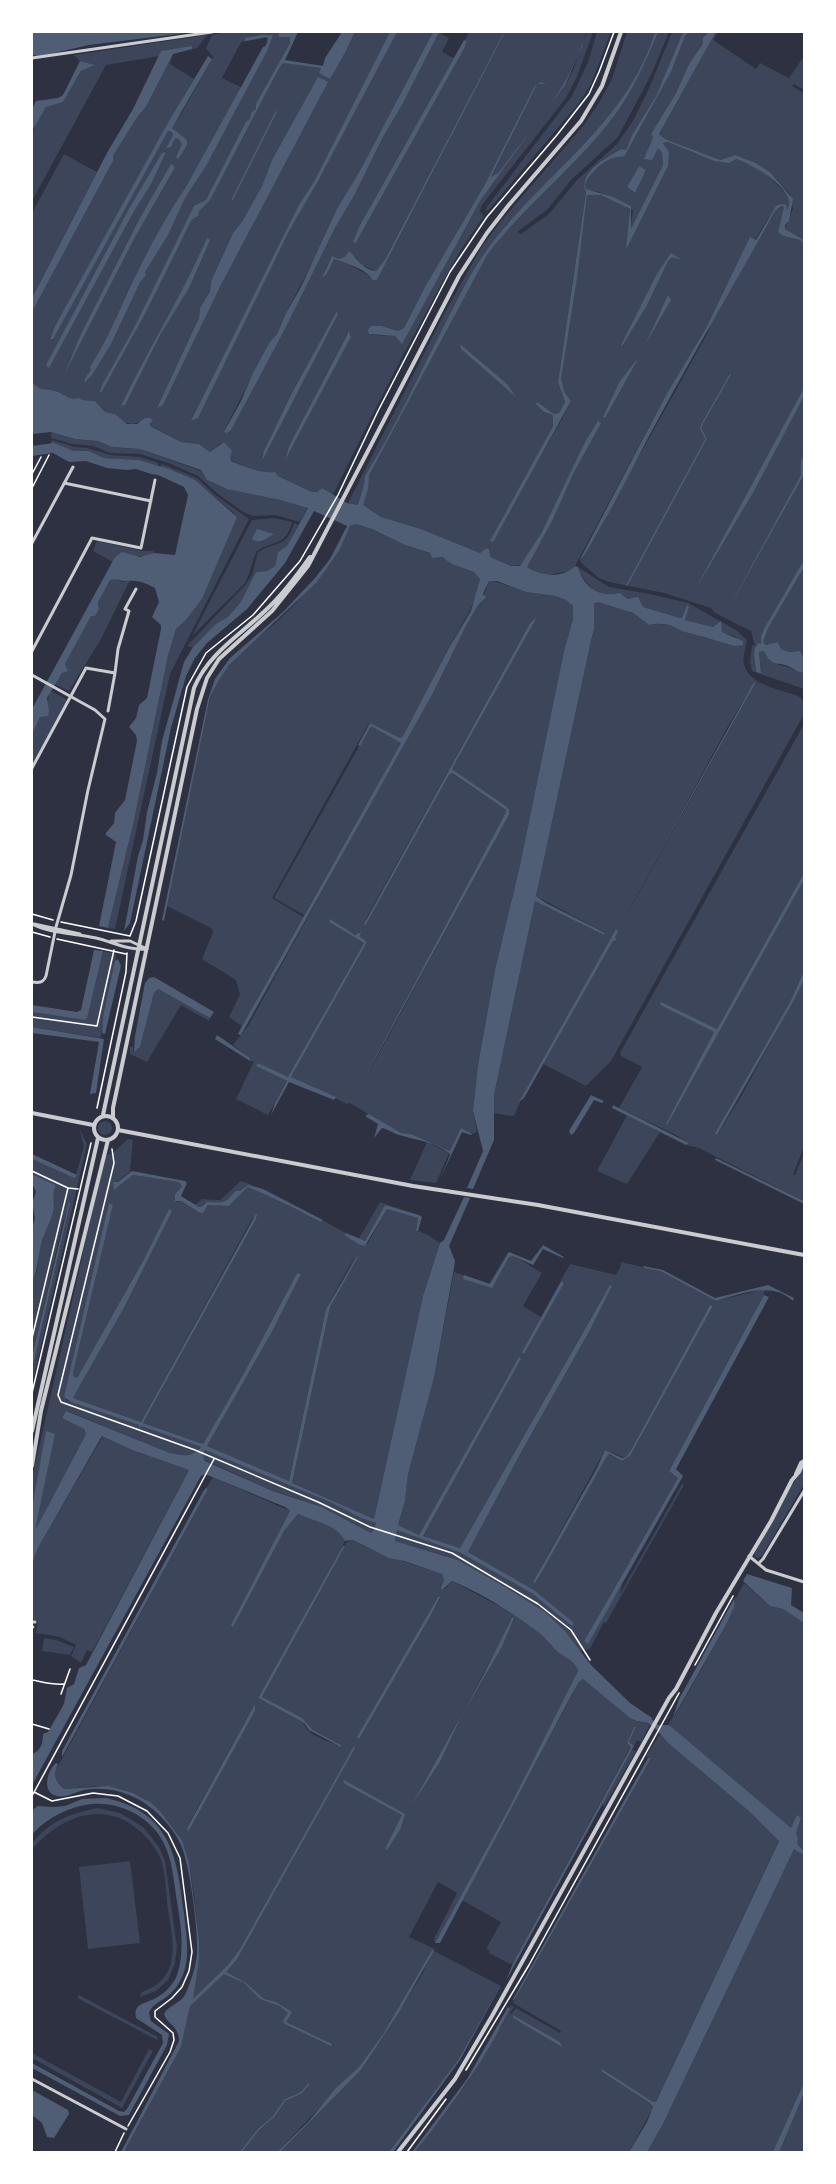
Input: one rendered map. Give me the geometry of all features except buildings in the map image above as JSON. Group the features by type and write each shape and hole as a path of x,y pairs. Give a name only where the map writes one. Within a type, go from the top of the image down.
{"street":[{"path":"32,58 212,32"},
{"path":"98,1138 108,1140 116,1135 118,1130 118,1125 113,1118 113,1108 197,708 204,685 219,659 265,618 308,566 459,276 508,206 581,121 602,86 621,32"},
{"path":"32,543 73,467"},
{"path":"32,651 92,538 141,548 155,480"},
{"path":"64,483 151,501"},
{"path":"32,1431 98,1138 93,1125 95,1120 103,1115 190,703 198,680 207,665 223,647 269,608 318,547"},
{"path":"108,711 118,649 129,610 125,609 136,589"},
{"path":"32,768 86,668 115,673"},
{"path":"32,675 95,710 105,719 71,875 57,921 44,981 32,982"},
{"path":"32,924 111,941 138,950 147,949"},
{"path":"111,941 129,941 147,949"},
{"path":"32,1113 93,1125"},
{"path":"103,1115 113,1118"},
{"path":"118,1130 804,1255"},
{"path":"32,1466 41,1411 108,1140"},
{"path":"399,2152 455,2079 492,2016 654,1724 804,1461"},
{"path":"759,1563 804,1491"},
{"path":"749,1556 768,1571 804,1582"},
{"path":"32,2079 126,2129"}],"path":[{"path":"32,488 49,456"},
{"path":"32,474 41,457"},
{"path":"32,914 130,936 136,921 187,687 194,671 206,653 253,615 300,561 338,495"},
{"path":"32,932 127,954 126,972 97,1108"},
{"path":"32,1017 97,1026 114,950"},
{"path":"32,1393 91,1143"},
{"path":"111,1148 114,1163 59,1398 64,1404 205,1454 214,1461 318,1502 370,1527 452,1553 538,1604 571,1630 590,1660"},
{"path":"32,1171 68,1188 79,1190"},
{"path":"32,1338 68,1188"},
{"path":"32,1796 214,1461"},
{"path":"694,1667 732,1596"},
{"path":"61,1694 70,1669"},
{"path":"32,1680 45,1681 52,1685 64,1684"},
{"path":"657,1735 683,1686"},
{"path":"32,1724 49,1729"},
{"path":"34,1792 52,1801 93,1793 118,1796 133,1802 158,1821 168,1833 180,1858 191,1938 192,1952 189,1971 182,1987 155,2011 155,2017 173,2033 174,2040 115,2152"}],"shaded area":[{"path":"32,32 194,32 89,45 41,56 32,55"},
{"path":"225,32 295,32 280,62 322,68 330,78 355,32 433,32 277,334 269,343 224,431 287,325 438,32 449,38 442,52 454,58 370,207 355,243 465,47 467,41 465,40 469,33 504,32 496,49 505,32 586,32 571,71 561,89 524,140 498,173 491,178 537,84 535,85 484,186 426,285 404,328 398,331 382,326 371,326 369,333 372,335 395,336 400,340 480,201 565,85 573,70 587,32 593,32 577,77 566,98 482,205 480,211 484,217 440,286 333,495 322,488 317,492 312,492 274,472 258,471 246,467 231,460 221,443 210,452 199,444 181,442 149,425 140,422 132,424 123,422 115,414 105,412 95,401 69,399 55,391 42,390 32,382 32,312 113,161 113,156 146,107 173,54 170,64 194,79 56,324 52,339 142,176 168,131 180,116 213,57 206,48 212,35","holes":["270,37 243,88 222,78 241,42","319,78 327,83 221,285 163,405 158,407 199,318 200,308 210,290 211,281 233,233 262,186 272,160","463,114 377,280 334,259 324,271 332,257 340,259 355,256 362,265 376,271 386,258","348,332 351,337 286,456"]},
{"path":"298,32 285,60 323,66 325,58 342,32 355,32 330,79 319,73 321,68 283,63 279,68 210,200 199,211 198,216 192,219 146,312 101,393 102,385 133,330 194,206 206,200 290,43 290,37 279,37 278,34"},
{"path":"390,32 397,32 289,231 198,418 191,421 299,205 315,180"},
{"path":"433,32 439,32 402,105 335,228 231,430 224,432 253,373 269,343 277,334 301,287 337,209 361,169"},
{"path":"504,32 377,280 373,280 355,267 334,259 322,278 332,256 339,259 345,257 349,251 364,266 376,271 386,258"},
{"path":"586,32 582,47 565,85 480,201 402,344 395,336 369,334 368,330 371,326 382,326 398,331 404,328 426,285 484,186 537,84 491,177 498,173 561,89 571,71"},
{"path":"597,32 611,32 591,84 579,103 487,212 486,208 572,96 588,62"},
{"path":"627,32 669,32 651,75 618,137 571,180 547,210 517,232 521,234 549,214 577,180 617,144 633,121 672,32 683,32 656,96 632,135 626,150 620,149 601,161 589,171 586,177 584,184 586,191 558,382 565,402 559,413 554,414 537,403 544,412 553,415 553,426 491,541 571,401 565,393 561,379 587,195 603,196 630,209 627,248 668,166 666,147 662,143 668,142 714,161 736,159 745,161 767,175 786,193 790,202 787,211 781,204 768,218 755,240 750,238 706,328 666,395 575,566 570,571 539,574 524,565 511,566 489,557 486,548 480,553 421,529 381,517 366,507 348,503 444,314 481,248 500,222 584,125 612,79"},
{"path":"655,32 658,32 638,78 611,120 597,138 501,237 487,255 369,475 363,505 381,517 421,529 480,553 486,548 489,549 490,557 511,566 520,566 542,532 585,442 598,421 601,423 527,567 551,575 564,573 575,566 578,567 584,581 600,593 620,593 628,599 638,597 643,607 680,618 687,605 689,607 685,620 713,627 721,621 722,632 743,641 743,645 735,646 682,631 666,624 649,625 633,613 598,602 594,604 594,629 536,896 605,933 604,935 535,901 494,1095 494,1140 473,1189 467,1188 483,1151 473,1111 478,1065 495,970 520,865 564,651 573,619 573,606 566,600 555,596 526,592 497,581 489,581 483,594 486,597 466,626 433,693 241,1035 238,1034 401,743 371,726 360,746 358,745 370,723 400,738 403,736 471,611 480,579 474,572 452,564 442,557 432,558 430,553 405,545 372,529 356,524 350,526 340,549 317,582 229,665 210,697 164,921 162,920 208,699 215,679 230,658 283,612 315,578 330,559 347,526 314,511 285,563 247,609 207,643 195,658 186,676 171,728 130,923 124,931 162,741 184,662 193,647 216,624 228,617 241,602 256,572 267,571 275,566 278,552 287,546 308,508 227,489 207,480 201,470 140,449 112,447 98,441 75,439 51,432 33,434 32,382 41,388 70,398 95,401 105,412 115,414 127,424 137,424 145,418 150,418 153,420 149,424 152,427 181,442 199,444 210,452 224,442 232,451 231,461 259,471 275,472 278,476 312,492 317,492 322,488 347,503 358,505 365,476 398,418 456,302 484,254 529,200 579,150 624,96 642,66"},
{"path":"683,32 689,32 685,36 671,72 624,157 607,161 596,169 585,184 586,189 613,197 631,206 631,229 663,165 662,153 658,148 652,160 644,159 653,137 651,134 703,43 703,37 709,32 716,32 659,134 665,139 720,160 736,155 770,172 793,199 789,221 785,229 804,240 804,245 800,240 783,236 778,232 784,207 781,206 775,211 664,409 610,511 579,561 666,395 706,328 750,237 756,240 776,206 786,205 787,210 789,203 782,188 750,165 736,159 729,163 714,161 668,142 663,143 669,152 668,166 626,250 630,209 601,195 587,195 561,379 565,393 571,401 493,542 490,541 553,426 553,415 544,412 536,404 537,402 554,414 559,413 565,402 558,382 586,192 584,185 586,178 594,166 601,161 621,149 626,150 632,135 656,96"},
{"path":"689,32 709,32 703,37 703,42 689,64 676,93 651,134 653,137 648,148 658,148 662,153 663,165 630,232 633,210 599,192 586,190 584,185 601,165 612,159 624,157 671,72 685,36","holes":["639,166 646,170 634,193 627,187"]},
{"path":"716,32 718,32 713,40 756,69 760,63 789,78 804,56 804,90 794,84 792,86 804,93 804,240 785,229 793,209 790,194 770,172 737,155 720,160 665,139 659,134"},
{"path":"207,35 197,48 173,54 192,49 192,47 161,51 159,56 106,65 32,201 31,164 36,122 41,112 49,105 63,102 81,71 95,65 80,61 74,55"},
{"path":"273,35 267,51 206,166 185,198 168,235 145,272 146,275 140,282 111,344 92,375 84,383 151,246 263,47 266,46 268,38 245,41 245,38"},
{"path":"464,40 467,41 465,47 355,244 353,242 360,225"},
{"path":"192,46 192,49 173,54 146,107 113,156 113,161 32,312 32,298 108,151 133,109 161,51"},
{"path":"208,56 212,59 172,128 187,140 187,145 178,159 176,157 182,144 179,139 175,138 171,147 166,148 173,136 172,132 168,131 53,339 50,339 56,324 169,121"},
{"path":"80,61 95,65 81,71 63,102 46,107 32,131 32,109 36,101 58,98 63,95"},
{"path":"318,77 328,82 221,285 163,405 157,408 199,318 200,308 210,291 211,281 233,233 262,186 272,160"},
{"path":"166,152 151,184 49,368 46,365 130,207 162,153"},
{"path":"64,154 97,172 32,298 32,213"},
{"path":"171,164 175,167 134,239 64,375 81,334 140,218"},
{"path":"639,166 646,170 635,193 627,187"},
{"path":"781,206 784,207 780,224 783,236 800,240 804,245 804,658 800,651 790,652 781,649 778,642 770,645 762,644 754,655 756,672 761,672 759,651 765,651 779,665 804,673 804,689 752,671 750,662 752,645 755,646 751,631 715,613 711,608 664,593 609,582 599,578 580,562 706,336 716,312 775,211"},
{"path":"207,238 210,240 189,288 160,335 125,405 121,406 187,281"},
{"path":"671,253 682,260 672,257 668,261 646,307 622,346 657,274"},
{"path":"668,295 671,300 645,345"},
{"path":"337,311 338,314 262,461 264,451 292,393"},
{"path":"349,331 351,337 285,460 289,446"},
{"path":"460,344 507,384 516,397 461,349"},
{"path":"639,357 605,418 603,417 620,381"},
{"path":"804,388 804,396 754,491 695,590"},
{"path":"51,432 75,439 98,441 112,447 140,449 201,471 207,480 227,489 308,507 300,522 275,515 254,516 245,513 218,494 198,476 171,464 140,454 110,453 93,446 72,444 51,438"},
{"path":"52,440 111,455 140,457 158,463 158,466 139,460 104,458 89,451 74,451 50,444"},
{"path":"54,443 74,451 89,451 104,458 139,460 169,469 195,480 237,517 202,599 176,629 168,656 133,825 108,928 99,926 116,842 106,833 114,823 115,813 125,800 137,741 136,735 129,727 136,718 139,705 147,698 161,629 161,625 152,617 159,602 155,588 137,581 110,580 98,602 99,609 95,616 91,616 65,664 68,671 62,673 47,698 48,716 40,717 32,735 32,709 115,557 122,552 140,557 154,553 175,555 188,495 184,487 158,475 136,469 107,468 86,461 69,462 53,453 32,456 32,446"},
{"path":"804,455 803,476 726,613 801,475 801,461"},
{"path":"162,464 197,478 215,495 249,519 170,674 115,929 108,928 133,825 168,656 176,629 185,621 207,583 236,519 235,514 210,493 191,480 160,467"},
{"path":"274,518 292,522 286,536 257,551 245,583 192,636 252,520"},
{"path":"294,523 298,525 287,546 278,552 275,566 267,571 256,572 234,612 193,647 187,646 246,584 252,575 258,552 284,541"},
{"path":"356,524 474,572 481,579 479,588 472,606 403,736 400,738 369,723 272,898 303,917 242,1026 229,1017 240,994 236,980 202,959 213,932 211,928 167,906 206,713 218,681 232,661 305,593 331,561 350,526"},
{"path":"257,529 274,534 263,540 255,541 252,539"},
{"path":"97,541 154,553 148,556 115,557 113,562 93,551"},
{"path":"804,560 804,567 768,628 763,642 766,645 778,642 781,649 790,652 800,651 804,658 804,673 773,662 764,651 759,652 761,673 756,672 755,648 758,643 761,644 764,629"},
{"path":"578,567 609,587 688,603 736,630 747,640 743,658 747,671 767,686 800,697 804,702 804,714 611,1061 586,1086 543,1064 615,941 616,929 514,1116 492,1113 535,901 604,935 605,933 536,896 594,629 594,604 598,602 633,613 649,625 671,626 704,638 726,640 737,637 721,632 721,622 713,627 685,620 688,606 680,618 643,607 622,595 608,596 595,592 580,574","holes":["755,684 621,924 727,728"]},
{"path":"110,579 123,582 130,580 101,639 69,691 54,684 66,668 65,664 91,615 99,610 98,602"},
{"path":"489,581 526,592 566,600 573,606 573,619 564,651 520,865 495,970 478,1065 473,1111 477,1132 472,1134 461,1129 450,1151 411,1134 401,1133 350,1103 347,1104 291,1077 366,944 360,937 361,933 356,935 329,922 364,943 288,1078 258,1063 257,1066 287,1081 268,1115 236,1099 254,1061 250,1061 250,1058 233,1045 248,1026 433,693 466,626 481,604","holes":["536,618 452,769 509,810 509,815 360,1088 506,810 451,773 365,925 367,917 530,623"]},
{"path":"537,617 452,769 507,807 509,815 359,1088 506,810 452,773 449,775 365,926 364,924 530,623"},
{"path":"754,682 755,684 620,924"},
{"path":"51,691 67,701 32,764 32,735 40,717 46,713"},
{"path":"804,724 804,873 717,1029 661,1003 660,1005 714,1032 667,1124 804,880 804,971 790,1002 715,1133 718,1134 743,1093 804,980 804,1146 793,1175 804,1153 804,1201 699,1148 686,1145 689,1143 676,1135 619,1108 642,1067 621,1056 620,1053"},
{"path":"371,725 401,743 304,915 274,898"},
{"path":"804,873 804,880 667,1125 714,1032 660,1005 661,1002 717,1029"},
{"path":"330,919 355,935 361,932 360,937 366,941 366,944 291,1077 336,1097 334,1100 289,1082 271,1115 287,1081 256,1066 258,1063 288,1077 364,943 329,922"},
{"path":"616,929 618,931 615,938 617,940 613,941 524,1098 519,1102"},
{"path":"94,950 103,951 85,1020 32,1012 32,1005 77,1012 81,1010"},
{"path":"103,951 116,954 101,1038 32,1027 32,1012 85,1020"},
{"path":"118,959 121,966 105,1034 102,1033 103,1017 115,961"},
{"path":"804,971 804,980 793,1002 717,1135 715,1133 790,1002"},
{"path":"154,977 214,1012 210,1018 158,989 154,993 140,1047 134,1052 145,983 149,978"},
{"path":"158,989 210,1018 209,1021 181,1005 147,1062 130,1054 130,1047 133,1047 133,1052 140,1047 154,993"},
{"path":"32,1027 104,1039 96,1093 90,1094 99,1042 32,1033"},
{"path":"217,1035 250,1058 250,1061 215,1039"},
{"path":"591,1095 604,1101 602,1103 594,1100 571,1135 569,1131"},
{"path":"613,1105 689,1143 686,1145 612,1108"},
{"path":"369,1114 401,1133 411,1134 450,1151 461,1128 472,1134 462,1132 440,1179 449,1153 432,1144 382,1128 374,1138 378,1124 365,1116"},
{"path":"627,1115 660,1132 627,1184 597,1171"},
{"path":"102,1121 108,1121 112,1128 108,1135 102,1135 98,1131 98,1125"},
{"path":"79,1128 87,1144 32,1385 32,1370 70,1204 63,1222 32,1357 32,1282 37,1271 39,1252 54,1212 52,1197 56,1185 32,1174 32,1159 75,1178 84,1146"},
{"path":"128,1139 133,1140 130,1172 115,1183 117,1188 133,1175 178,1182 182,1186 175,1194 177,1202 181,1201 203,1213 208,1205 229,1206 248,1187 320,1222 322,1220 346,1233 344,1235 363,1246 368,1243 387,1209 419,1218 416,1228 418,1231 440,1243 423,1296 374,1519 292,1483 330,1307 355,1256 326,1309 289,1481 207,1446 273,1330 301,1274 297,1273 203,1444 143,1423 255,1221 253,1217 141,1422 73,1398 125,1306 163,1229 169,1209 143,1261 77,1378 73,1376 73,1373 113,1205 109,1203 66,1400 140,1425 139,1429 141,1426 201,1447 191,1455 170,1453 67,1411 62,1418 84,1429 86,1434 36,1530 32,1508 32,1478 105,1156 114,1152"},
{"path":"427,1142 449,1153 436,1183 410,1180"},
{"path":"32,1154 77,1175 75,1178 72,1177 32,1159"},
{"path":"716,1158 804,1201 804,1204 715,1160"},
{"path":"132,1171 185,1181 187,1183 181,1196 199,1207 207,1202 226,1200 235,1191 240,1191 248,1185 263,1189 323,1220 320,1222 248,1187 229,1206 208,1205 203,1213 181,1201 175,1201 175,1194 182,1186 178,1182 133,1175 114,1190 113,1182 118,1182"},
{"path":"32,1174 56,1185 53,1193 53,1213 42,1240 32,1282 32,1229 35,1218 32,1203 36,1192 32,1183"},
{"path":"241,1181 260,1188 249,1185 240,1191 235,1191 222,1202 205,1203 201,1207 195,1205 202,1199 220,1200"},
{"path":"464,1197 470,1198 449,1246 455,1261 434,1378 408,1474 405,1501 398,1525 419,1535 519,1357 521,1359 423,1536 460,1548 610,1285 612,1286 468,1552 534,1590 574,1623 572,1626 533,1594 461,1553 397,1530 395,1541 458,1560 545,1612 564,1630 591,1665 630,1703 658,1725 669,1725 791,1828 797,1815 801,1818 796,1833 797,1844 804,1851 804,1855 794,1849 663,2124 647,2152 629,2152 653,2107 602,2072 602,2069 656,2102 779,1841 751,1813 668,1743 656,1729 648,1723 630,1718 583,1679 571,1696 440,1943 435,1943 510,1806 578,1671 568,1658 559,1653 542,1635 497,1604 452,1581 442,1590 444,1580 442,1574 389,1558 353,1540 345,1541 331,1527 298,1514 284,1531 233,1627 231,1625 290,1511 205,1474 201,1476 32,1785 32,1754 39,1749 43,1734 48,1732 64,1704 67,1688 74,1684 79,1668 86,1665 189,1470 132,1450 102,1436 38,1548 32,1564 32,1508 46,1431 55,1434 36,1529 86,1434 84,1429 62,1418 66,1411 170,1453 190,1455 201,1447 141,1426 139,1429 139,1425 71,1402 64,1397 109,1203 113,1205 73,1373 73,1376 77,1378 143,1261 169,1209 172,1211 125,1306 73,1398 141,1422 256,1214 255,1221 143,1423 203,1444 297,1273 301,1274 273,1330 207,1446 289,1481 326,1309 358,1255 330,1307 292,1483 374,1519 423,1296 440,1243 444,1240","holes":["205,1450 376,1523 374,1530 371,1533 322,1507 275,1492 205,1461 203,1456"]},
{"path":"69,1202 70,1204 32,1370 32,1357"},
{"path":"380,1202 415,1214 385,1205 366,1239 362,1242 358,1240"},
{"path":"385,1205 422,1217 418,1231 416,1231 418,1218 387,1209 365,1246 344,1235 346,1233 365,1241"},
{"path":"543,1245 564,1257 543,1249 533,1265 513,1256 509,1257 492,1288 463,1279 464,1275 490,1284 509,1252 531,1261"},
{"path":"508,1252 542,1273 523,1306 541,1317 570,1264 616,1275 621,1262 660,1271 716,1301 765,1289 764,1295 669,1471 678,1478 584,1641 587,1643 622,1584 620,1594 682,1484 684,1485 590,1649 580,1652 557,1623 507,1588 458,1560 395,1541 397,1529 461,1553 533,1594 572,1625 573,1623 534,1590 468,1552 612,1286 603,1297 460,1548 423,1536 521,1359 507,1378 419,1535 398,1525 405,1501 408,1474 434,1378 454,1272 489,1284","holes":["710,1305 713,1306 630,1456 622,1461 608,1454 533,1582 605,1450 626,1458"]},
{"path":"643,1266 663,1270 715,1298 768,1285 794,1298 793,1301 785,1295 766,1290 716,1301 660,1271"},
{"path":"561,1282 564,1283 524,1354 522,1352"},
{"path":"764,1295 769,1297 676,1469 683,1476 588,1644 584,1641 678,1478 669,1471"},
{"path":"710,1305 713,1306 630,1456 622,1461 609,1454 607,1456 544,1568 535,1583 533,1582 605,1450 622,1458 626,1457 631,1450"},
{"path":"103,1436 132,1450 189,1470 92,1652 87,1650 81,1663 71,1656 76,1645 60,1637 36,1633 38,1621 32,1619 32,1564 38,1548"},
{"path":"206,1449 376,1523 374,1530 371,1533 322,1507 275,1492 205,1460 203,1456"},
{"path":"804,1467 804,1484 762,1556 755,1557 755,1552 788,1491"},
{"path":"213,1477 290,1511 233,1626 284,1531 298,1514 331,1527 345,1541 258,1698 299,1720 309,1731 320,1738 341,1745 262,1697 347,1542 353,1540 386,1555 442,1574 444,1580 441,1587 445,1589 452,1581 516,1615 543,1636 558,1652 566,1655 578,1669 510,1806 435,1943 434,1939 457,1893 438,1882 409,1937 435,1949 434,1951 501,1987 458,2060 389,2152 280,2152 361,2070 423,1973 432,1950 383,2034 359,2067 277,2152 129,2152 125,2150 181,2047 199,1959 189,1862 182,1840 161,1812 145,1799 133,1793 96,1786 64,1789 57,1781 56,1770 207,1491","holes":["438,1597 441,1597 359,1739 358,1738","514,1618 502,1647 462,1715 440,1762 410,1808","255,1704 255,1711 188,1830 187,1827"]},
{"path":"207,1487 207,1491 62,1757 62,1751"},
{"path":"345,1546 262,1697 302,1718 313,1730 341,1747 309,1730 299,1720 258,1698"},
{"path":"747,1574 792,1588 791,1605 804,1613 804,1623 783,1609 770,1606 743,1581"},
{"path":"744,1583 770,1606 783,1609 804,1623 804,1804 802,1809 804,1809 804,1851 797,1844 796,1833 801,1818 791,1829 668,1725 727,1623 735,1605 734,1598"},
{"path":"441,1596 359,1739 357,1737 438,1597"},
{"path":"734,1599 735,1605 727,1623 673,1718 679,1699"},
{"path":"514,1618 502,1647 462,1715 440,1762 410,1808 484,1674"},
{"path":"44,1638 74,1647 70,1655 42,1651"},
{"path":"583,1679 637,1721 650,1724 641,1742 637,1740 634,1746 629,1742 636,1727 634,1727 627,1743 631,1746 513,1963 510,1964 489,1953 490,1951 486,1949 501,1922 462,1900 579,1682"},
{"path":"255,1704 255,1711 188,1832 187,1828"},
{"path":"636,1727 629,1742 634,1746 506,1981 513,1963 631,1747 627,1743"},
{"path":"660,1734 779,1840 656,2102 602,2070 650,2103 653,2108 629,2152 415,2152 467,2083 502,2025 511,2005 514,2007 511,2014 516,2008 560,2033 561,2031 513,2003 650,1758 646,1756","holes":["513,2015 560,2042 561,2046 513,2018"]},
{"path":"354,1746 355,1748 237,1959 226,1972 246,1983 264,1999 276,2002 292,2012 286,2022 332,2044 331,2046 285,2024 283,2021 288,2013 280,2006 260,1999 244,1983 224,1974 190,2006 181,2047 125,2150 129,2152 121,2152 179,2041 177,2031 164,2014 168,2008 184,1997 196,1963 193,1898 181,1845 160,1815 140,1800 113,1790 84,1790 67,1796 52,1794 47,1786 50,1771 56,1763 58,1764 56,1778 64,1789 108,1786 133,1793 150,1802 161,1812 182,1840 189,1862 199,1941 199,1959 193,1999 229,1964 240,1949"},
{"path":"632,1750 636,1751 604,1807 602,1804"},
{"path":"648,1758 651,1758 512,2001"},
{"path":"344,1780 405,1814 400,1830 387,1850 385,1849 402,1815 345,1784"},
{"path":"106,1798 128,1805 145,1814 167,1840 178,1873 187,1943 186,1965 181,1980 171,1993 154,2006 149,2013 151,2021 169,2034 167,2045 129,2115 120,2116 32,2068 32,2063 124,2112 163,2043 162,2035 136,2018 138,2007 159,1996 171,1985 176,1978 181,1957 181,1929 173,1875 161,1838 154,1828 136,1814 103,1804 84,1805 67,1810 44,1823 32,1835 32,1810 38,1806 65,1806 82,1799"},
{"path":"97,1808 120,1813 143,1827 159,1847 165,1861 177,1947 175,1963 168,1980 156,1991 140,1997 142,1992 161,1981 169,1969 172,1955 164,1872 161,1860 153,1846 129,1823 115,1816 100,1814 85,1815 57,1827 32,1849 32,1843 53,1824 77,1813"},
{"path":"794,1848 804,1855 804,2152 647,2152 663,2124"},
{"path":"130,1861 140,1943 88,1949 79,1867"},
{"path":"432,1950 434,1951 399,2012 361,2070 280,2152 277,2152 309,2121 335,2089 359,2067 383,2034"},
{"path":"500,1987 460,2060 393,2152 389,2152 458,2060"},
{"path":"79,1995 158,2037 157,2040 77,1998"},
{"path":"508,2007 510,2008 479,2065 415,2152 412,2152 467,2079"},
{"path":"513,2015 560,2042 562,2047 513,2018"},
{"path":"149,2049 153,2051 122,2108 32,2058 32,2053 121,2102"},
{"path":"804,2083 804,2093 779,2152 773,2152"},
{"path":"32,2090 68,2110 69,2114 54,2138 47,2137 42,2123 32,2115"}],"waterway":[{"path":"232,200 276,112"},
{"path":"627,585 706,439 701,429 702,424 730,375"},
{"path":"241,2152 259,2129 274,2116 285,2100 301,2093 309,2084"}]}
